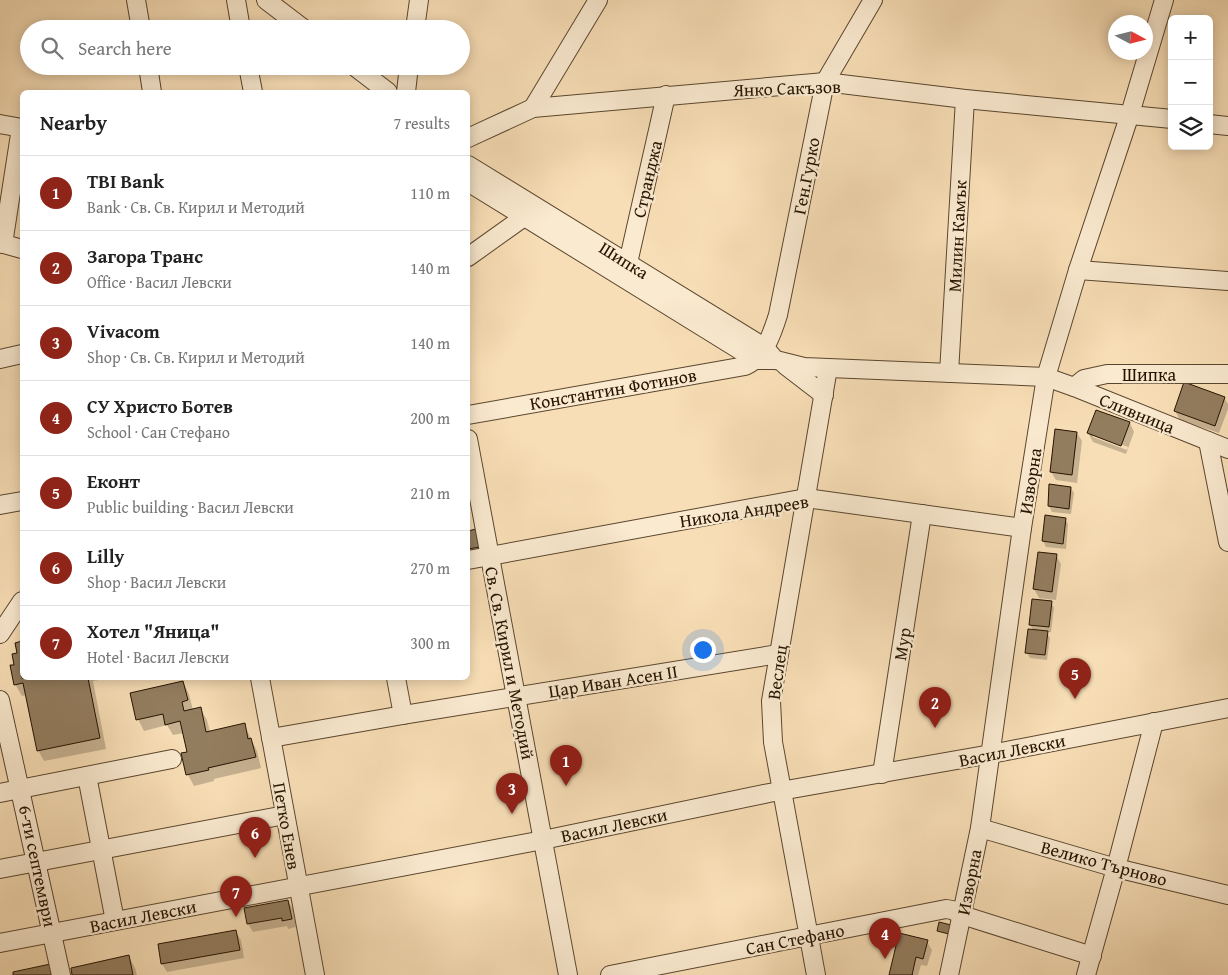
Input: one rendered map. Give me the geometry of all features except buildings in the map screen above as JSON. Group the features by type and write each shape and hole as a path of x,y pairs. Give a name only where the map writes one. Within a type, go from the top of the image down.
{"street":[{"path":"136,0 139,20"},
{"path":"236,0 239,20"},
{"path":"266,0 292,20"},
{"path":"416,20 419,0"},
{"path":"533,108 598,0"},
{"name":"Ген.Гурко","path":"770,358 825,82 873,0"},
{"name":"Изворна","path":"949,975 980,828 1022,528 1046,377 1078,270 1130,114 1164,0"},
{"path":"149,75 152,90"},
{"path":"250,75 253,90"},
{"path":"366,75 385,90"},
{"path":"406,90 409,75"},
{"name":"Янко Сакъзов","path":"470,137 533,108 825,82 965,99 1168,119"},
{"name":"Странджа","path":"628,263 666,95"},
{"name":"Милин Камък","path":"949,373 965,99"},
{"path":"0,124 20,128"},
{"path":"1213,124 1228,126"},
{"path":"20,139 1,244 20,248"},
{"name":"Шипка","path":"470,165 628,263 770,358"},
{"name":"Шипка","path":"470,183 524,217 770,358 798,366 1046,377"},
{"path":"470,256 524,217"},
{"path":"1078,270 1228,282"},
{"path":"0,359 20,354"},
{"path":"770,358 824,395"},
{"name":"Константин Фотинов","path":"470,415 745,366 770,358"},
{"name":"Веслец","path":"816,975 773,742 771,701 828,368"},
{"name":"Шипка","path":"1074,387 1084,379 1107,374 1228,374"},
{"name":"Сливница","path":"1046,377 1228,449"},
{"path":"1208,442 1228,542"},
{"name":"Св. Св. Кирил и Методий","path":"470,450 568,975"},
{"name":"Никола Андреев","path":"470,560 806,498 1022,528"},
{"path":"0,505 20,501"},
{"name":"Мур","path":"882,774 922,514"},
{"path":"0,634 20,603"},
{"name":"Цар Иван Асен II","path":"271,738 778,654"},
{"name":"Петко Енев","path":"260,680 315,975"},
{"path":"396,680 403,715"},
{"name":"6-ти септември","path":"0,700 61,975"},
{"name":"Васил Левски","path":"0,943 543,840 782,791 991,754 1228,708"},
{"path":"1086,975 1154,722"},
{"path":"0,793 172,759"},
{"path":"87,776 115,921"},
{"path":"0,869 285,815"},
{"name":"Велико Търново","path":"980,828 1116,868 1228,895"},
{"name":"Сан Стефано","path":"610,975 946,909 1092,956"}],"place":[{"name":"Еконт","path":"1075,699"},
{"name":"Загора Транс","path":"935,728"},
{"name":"TBI Bank","path":"566,786"},
{"name":"Vivacom","path":"512,814"},
{"name":"Lilly","path":"255,858"},
{"name":"Хотел \"Яница\"","path":"236,917"},
{"name":"СУ Христо Ботев","path":"885,959"}]}
